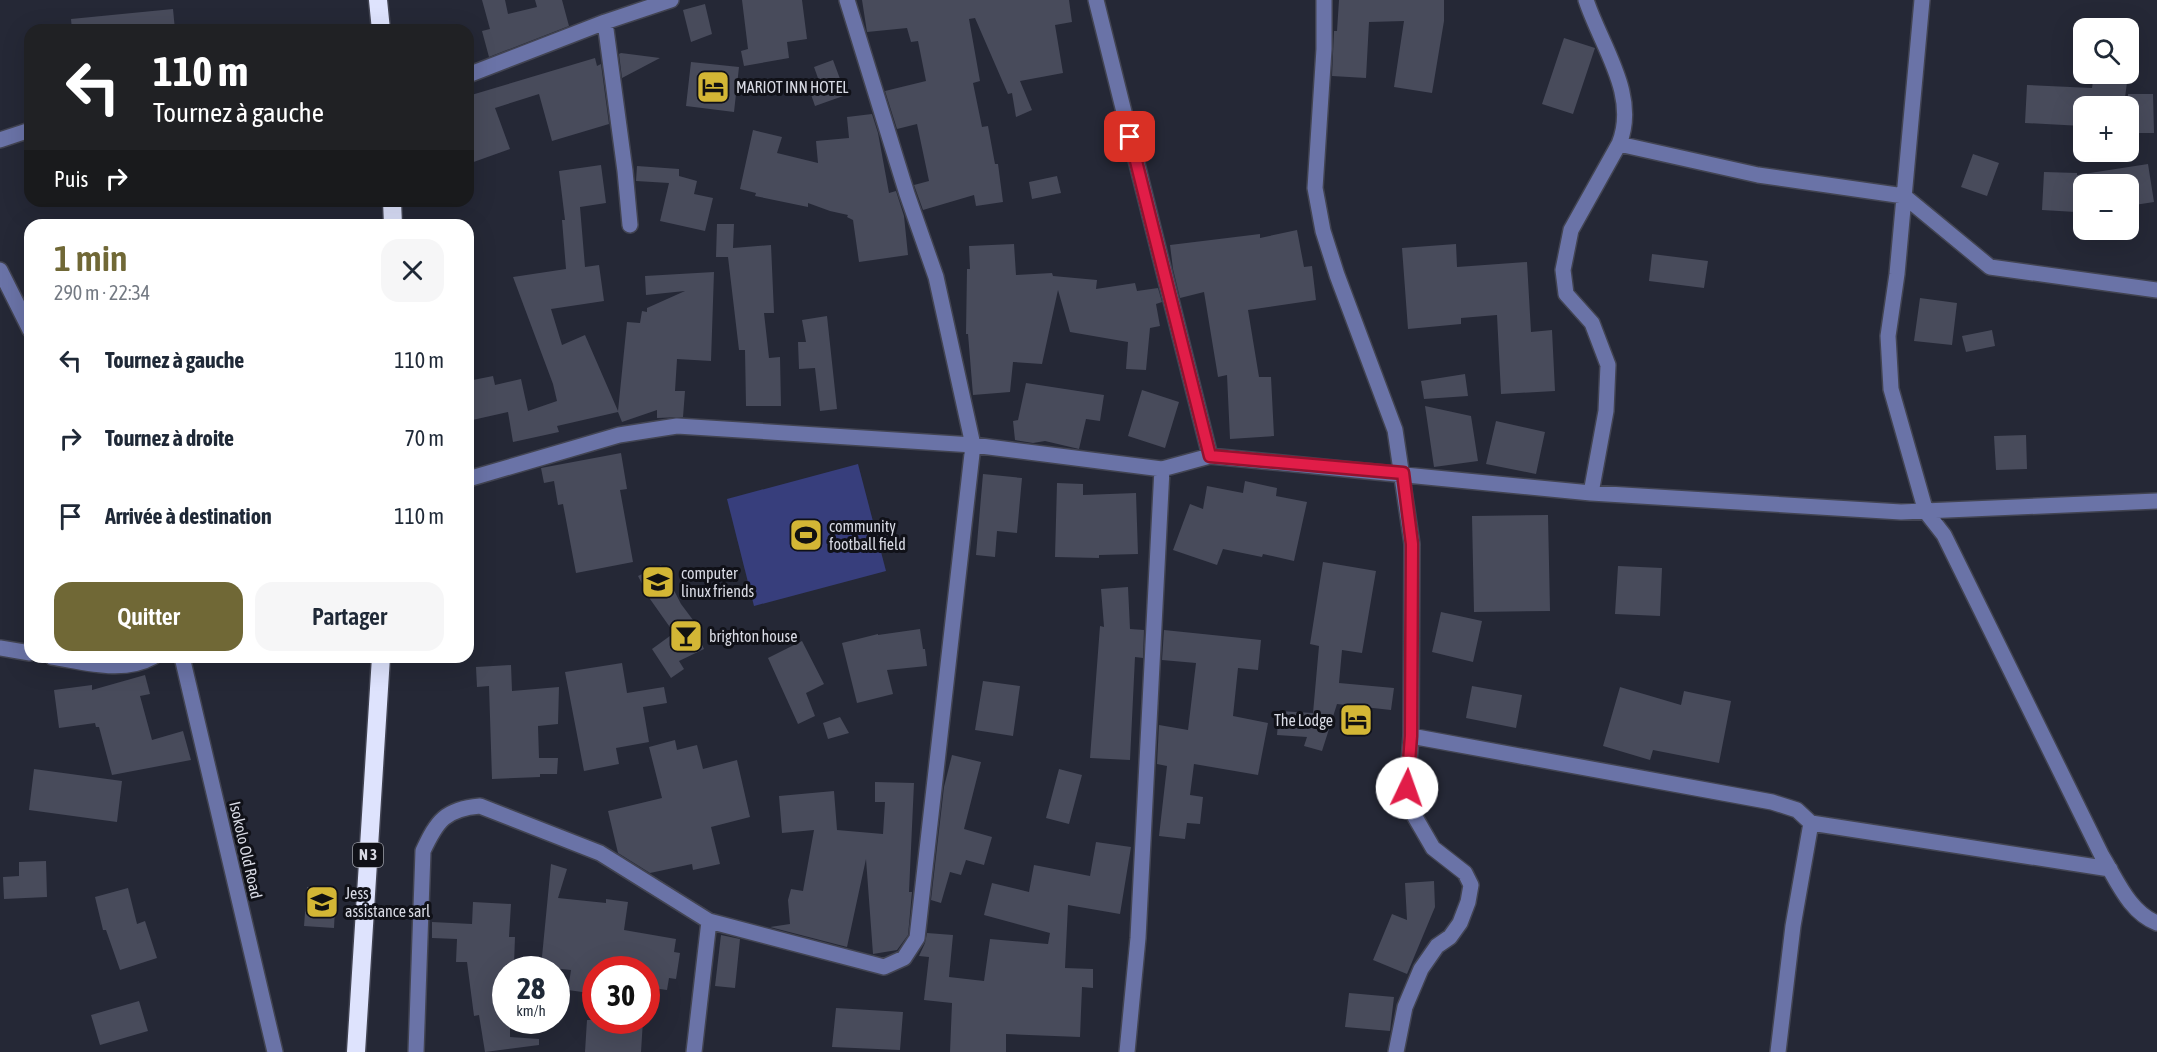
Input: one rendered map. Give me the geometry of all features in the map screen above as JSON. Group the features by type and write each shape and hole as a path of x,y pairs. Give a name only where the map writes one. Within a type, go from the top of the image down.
{"highway":[{"path":"378,0 380,24"},
{"name":"N 3","path":"356,1052 381,663"}],"street":[{"path":"474,73 604,22 671,0"},
{"path":"416,1052 423,851 433,829 445,815 464,808 480,806 600,853 709,921 884,967 904,958 917,938 973,445 936,277 847,0"},
{"path":"1096,0 1210,456"},
{"path":"1324,0 1324,49 1315,188 1323,231 1337,274 1395,430 1412,544 1411,736 1407,788 1415,817 1433,848 1465,873 1471,885 1468,902 1460,923 1450,937 1437,946 1420,969 1405,1007 1396,1052"},
{"path":"1586,0 1613,64 1626,107 1625,129 1571,230 1563,270 1566,294 1592,324 1608,365 1606,411 1591,493"},
{"path":"1922,0 1897,274 1888,336 1891,389 1926,512 1944,535 2093,840 2126,897 2146,919 2157,923"},
{"path":"604,22 625,171 630,225"},
{"path":"0,140 24,132"},
{"path":"1619,144 1758,175 1904,196 1990,267 2157,290"},
{"path":"0,270 24,318"},
{"path":"474,476 619,435 677,426 973,445 1162,469 1210,456 1591,493 1926,512 2157,501"},
{"path":"1127,1052 1137,938 1162,469"},
{"path":"0,648 24,652"},
{"path":"91,663 111,666 133,663"},
{"name":"Isokolo Old Road","path":"183,663 275,1052"},
{"path":"1411,736 1772,802 1797,810 1811,823 2110,869"},
{"path":"1778,1052 1793,926 1811,823"},
{"path":"694,1052 709,921"}],"shaded area":[{"name":"community football field","path":"858,464 886,571 754,606 727,499"}],"building":[{"path":"482,0 505,0 508,14 537,7 535,0 562,0 569,26 489,57 482,31 490,29"},
{"path":"742,0 802,0 807,39 787,42 789,58 744,66 741,51 748,49"},
{"path":"862,0 1069,0 1072,22 1055,25 1063,73 1020,81 1032,110 1016,117 1012,93 1008,94 975,18 969,19 980,81 973,83 982,127 988,126 995,164 998,164 1003,202 976,206 974,195 923,210 914,185 929,181 917,124 897,129 885,91 926,81 918,41 911,42 907,28 867,32"},
{"path":"1339,0 1444,0 1444,21 1432,93 1394,87 1404,21 1369,22 1366,78 1332,76 1334,31 1337,31"},
{"path":"705,4 712,34 691,42 683,10"},
{"path":"173,9 174,24 71,24 71,19"},
{"path":"1564,38 1595,48 1573,114 1542,104"},
{"path":"619,54 660,58 622,78"},
{"path":"595,58 597,66 601,64 609,124 552,141 539,94 495,108 510,149 474,162 474,94"},
{"path":"833,60 846,95 815,106 808,86 819,81 814,67"},
{"name":"MARIOT INN HOTEL","path":"691,62 739,67 734,112 686,106"},
{"path":"2093,84 2127,84 2125,96 2073,96 2073,126 2025,123 2027,85 2092,88"},
{"path":"2128,94 2153,94 2154,133 2139,133 2139,96 2128,96"},
{"path":"872,114 878,133 889,193 896,191 904,216 908,255 859,262 853,220 847,217 848,215 808,203 808,207 755,196 756,193 740,189 753,130 782,137 777,153 818,163 816,141 849,138 847,117"},
{"path":"1973,154 1999,163 1987,196 1961,187"},
{"path":"2148,164 2154,202 2139,204 2139,174 2083,174"},
{"path":"601,165 606,203 580,207 585,267 599,265 604,301 551,309 562,345 585,335 618,411 627,322 640,323 642,311 647,312 647,308 685,291 646,295 645,276 714,272 711,361 677,359 675,391 685,391 683,417 657,418 657,410 622,422 618,412 557,426 559,432 513,442 508,412 474,420 474,380 493,376 495,385 521,379 528,411 557,401 553,384 513,277 566,269 562,220 565,220 559,171"},
{"path":"637,166 679,169 679,176 697,181 694,194 713,198 705,231 660,221 669,183 636,181"},
{"path":"2044,172 2077,173 2073,174 2073,212 2042,210"},
{"path":"1057,176 1061,193 1032,199 1029,182"},
{"path":"717,224 734,224 733,248 771,245 774,313 764,313 769,358 780,357 781,406 746,406 745,350 739,350 728,257 716,257"},
{"path":"1297,230 1304,267 1312,266 1316,300 1248,310 1259,377 1271,377 1274,436 1230,439 1227,375 1218,377 1204,292 1180,298 1170,245 1260,234 1260,238"},
{"path":"1014,244 1016,275 1052,273 1053,276 1097,280 1096,289 1135,283 1137,291 1158,288 1162,302 1156,304 1160,326 1150,328 1146,370 1126,369 1128,342 1070,332 1058,290 1042,364 1013,362 1010,392 973,395 968,334 966,334 969,246"},
{"path":"1456,244 1457,267 1527,262 1531,332 1552,330 1555,391 1501,394 1497,315 1461,318 1461,324 1408,329 1402,248"},
{"path":"1652,254 1708,261 1704,288 1649,281"},
{"path":"1920,298 1957,303 1952,345 1914,341"},
{"path":"827,316 837,409 820,411 815,368 799,369 798,342 806,342 802,320"},
{"path":"1992,330 1995,346 1966,352 1962,336"},
{"path":"1465,374 1468,396 1424,399 1421,381"},
{"path":"1026,383 1104,395 1100,421 1086,419 1079,449 1045,441 1033,443 1015,440 1013,421 1018,420"},
{"path":"1142,390 1179,402 1165,448 1128,436"},
{"path":"1425,406 1471,416 1478,461 1434,467"},
{"path":"1496,421 1545,432 1536,474 1486,464"},
{"path":"2026,435 2027,469 1996,470 1994,436"},
{"path":"621,453 627,489 620,490 633,562 576,573 563,504 558,505 554,481 544,483 541,468"},
{"path":"983,474 1022,478 1017,533 997,531 995,557 976,555"},
{"path":"1245,481 1277,488 1276,496 1307,502 1294,561 1223,549 1217,565 1173,550 1190,504 1203,509 1207,486 1243,493"},
{"path":"1057,483 1083,484 1083,495 1136,493 1138,554 1099,555 1099,558 1055,557"},
{"path":"1548,515 1550,611 1474,612 1472,516"},
{"path":"1323,562 1376,571 1362,653 1342,650 1339,683 1394,688 1391,710 1337,704 1322,751 1304,746 1307,737 1277,735 1279,711 1313,713 1319,646 1310,644"},
{"path":"661,565 681,604 693,620 691,621 704,649 679,661 684,669 671,678 652,649 674,633 650,599 638,576"},
{"path":"1618,566 1662,568 1660,616 1615,614"},
{"path":"1128,587 1130,629 1144,630 1143,658 1135,657 1130,760 1090,758 1100,626 1104,627 1101,589"},
{"path":"1441,612 1482,621 1473,662 1432,652"},
{"path":"920,629 927,666 887,670 893,694 857,703 842,643 878,634"},
{"path":"1164,630 1261,640 1258,670 1238,668 1233,716 1268,723 1258,775 1194,764 1190,795 1203,797 1200,824 1187,823 1185,839 1159,836 1167,766 1157,764 1159,725 1188,730 1196,663 1162,660"},
{"path":"802,641 824,684 806,693 815,716 798,724 768,658"},
{"path":"622,663 627,693 664,687 667,703 643,707 649,742 616,748 619,764 584,771 565,672"},
{"path":"511,665 512,691 559,687 558,724 538,726 539,758 558,758 557,774 492,779 489,686 477,687 476,667"},
{"path":"145,675 150,694 140,696 152,740 183,731 191,760 112,775 99,727 96,727 95,723 59,728 54,690 92,685 92,690"},
{"path":"983,681 1020,686 1013,736 975,730"},
{"path":"1472,686 1522,695 1516,728 1466,718"},
{"path":"1620,687 1681,705 1684,691 1731,701 1719,763 1653,750 1650,760 1603,746"},
{"path":"840,717 849,733 828,739 823,723"},
{"path":"675,740 677,750 697,745 703,769 737,760 750,817 711,827 720,864 693,870 692,864 650,873 618,853 608,811 662,798 649,747"},
{"path":"952,755 981,762 964,829 992,837 984,865 966,860 961,875 950,872 941,903 931,900 944,787"},
{"path":"34,769 122,781 117,822 29,810"},
{"path":"1059,769 1082,775 1069,824 1046,818"},
{"path":"875,782 914,783 909,892 912,892 908,935 897,950 873,954 866,859 847,947 770,927 790,924 788,900 791,889 803,891 814,830 782,833 779,796 834,791 837,830 883,834 885,802 875,802"},
{"path":"1096,842 1131,847 1120,914 1068,905 1065,968 1093,969 1093,988 1082,987 1080,1037 1006,1034 1006,1052 950,1052 952,1003 924,1000 929,957 919,956 927,933 953,935 949,977 984,981 990,939 1048,944 1050,933 984,915 992,883 1029,892 1034,865 1090,876"},
{"path":"46,861 47,897 4,899 3,877 19,876 19,862"},
{"path":"551,864 567,869 558,898 606,903 606,899 628,902 624,930 676,939 674,952 680,953 676,979 669,978 667,990 660,989 660,956 582,956 582,992 570,990 570,956 542,956"},
{"path":"1434,881 1435,907 1407,974 1373,960 1392,914 1407,920 1405,883"},
{"path":"307,887 336,889 334,928 304,926"},
{"path":"128,888 137,924 145,921 157,958 120,970 106,930 103,930 95,897"},
{"path":"473,902 511,904 509,937 515,937 514,956 492,956 492,1034 510,1034 510,1037 539,1039 539,1045 485,1052 479,1015 474,1016 467,962 456,962 457,939 432,938 432,922 472,924"},
{"path":"721,935 740,939 735,988 715,986"},
{"path":"1349,993 1394,997 1390,1031 1345,1027"},
{"path":"139,1001 148,1031 100,1045 91,1015"},
{"path":"836,1008 903,1012 900,1050 832,1047"},
{"path":"586,1034 642,1034 641,1052 585,1052"}],"place":[{"name":"MARIOT INN HOTEL","path":"713,87"},
{"name":"community football field","path":"806,535"},
{"name":"computer linux friends","path":"658,582"},
{"name":"brighton house","path":"686,636"},
{"name":"The Lodge","path":"1356,720"},
{"name":"Jess assistance sarl","path":"322,902"}],"route":[{"path":"1130,137 1210,456 1403,473 1412,544 1411,736 1407,788"}]}
